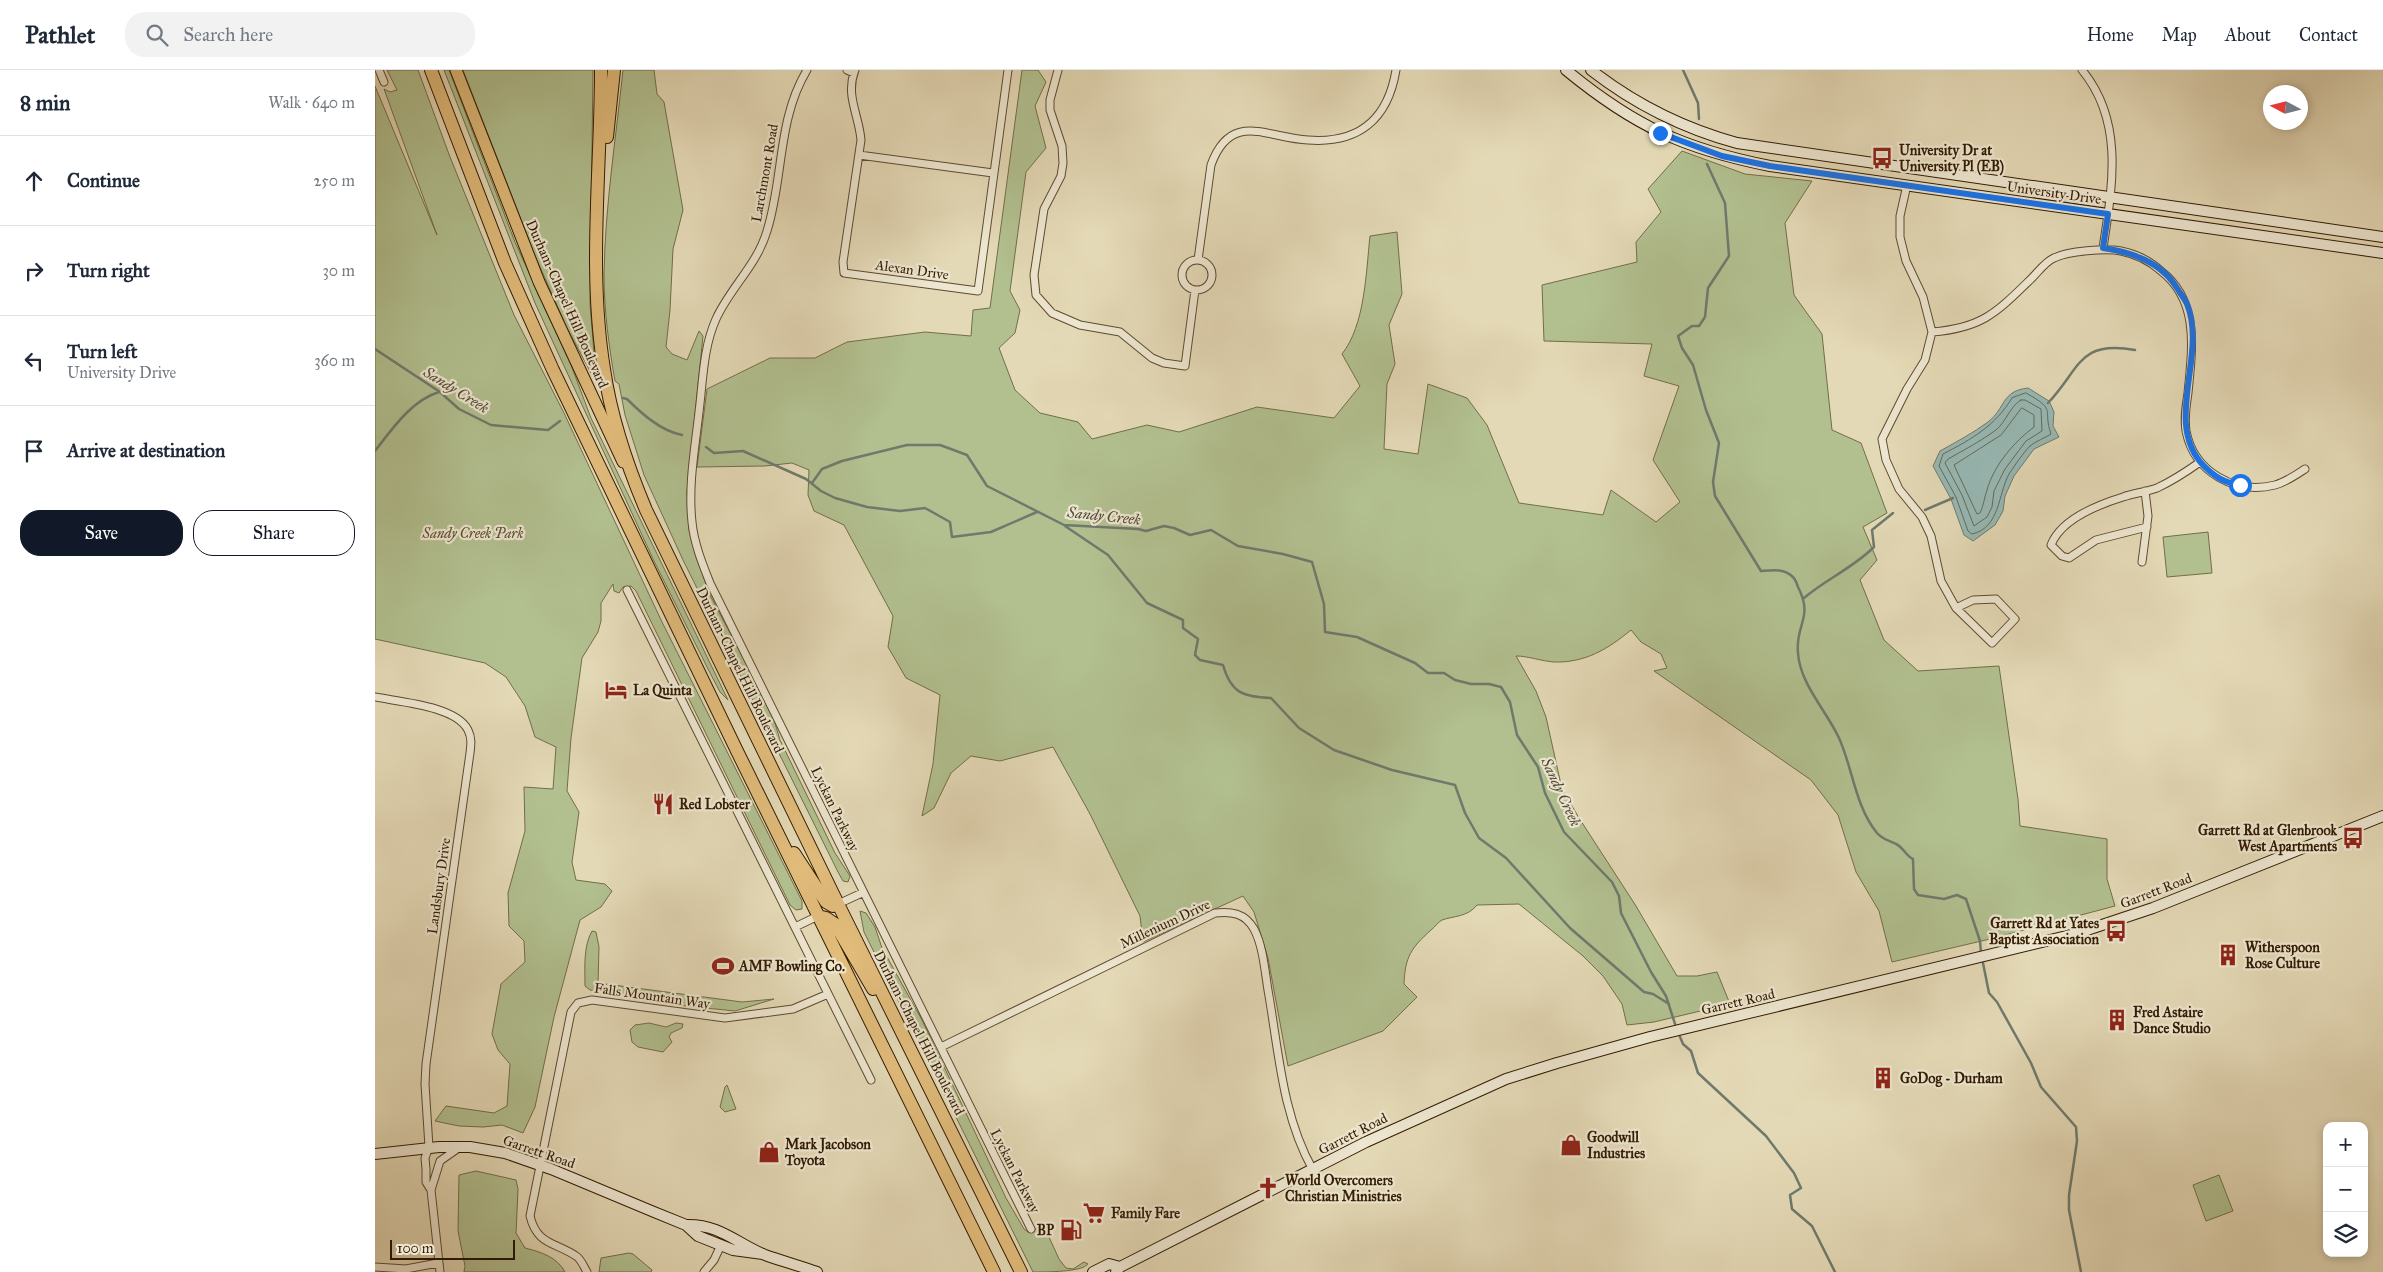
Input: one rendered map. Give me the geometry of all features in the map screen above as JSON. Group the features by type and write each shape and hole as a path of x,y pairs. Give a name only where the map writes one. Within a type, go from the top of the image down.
{"highway":[{"path":"431,70 505,263 553,370 818,916 994,1272"},
{"path":"601,70 597,247 599,320 606,382 626,458 646,510"},
{"path":"597,247 614,70"},
{"name":"Durham-Chapel Hill Boulevard","path":"646,510 838,904 1021,1272"},
{"path":"766,809 826,902 833,906 838,904"},
{"path":"818,916 826,918 835,924 880,1002 909,1046"}],"main road":[{"name":"Durham-Chapel Hill Boulevard","path":"456,70 539,282 646,510"}],"street":[{"path":"379,70 384,82"},
{"name":"Larchmont Road","path":"703,381 705,358 717,318 758,254 767,232 772,215 788,112 807,70"},
{"name":"Alexan Drive","path":"852,71 851,97 860,130 859,155 843,262 844,273 978,291 1008,70"},
{"path":"1058,70 1050,100 1050,110 1062,146 1063,163 1061,176 1044,209 1036,258 1034,285 1040,302 1052,313 1069,321 1120,332 1152,358 1164,363 1185,366 1195,290"},
{"path":"1198,260 1211,165 1216,152 1225,141 1239,132 1251,129 1307,140 1324,140 1350,134 1367,126 1380,115 1389,101 1396,70"},
{"name":"University Drive","path":"1566,70 1601,98 1643,125 1679,142 1722,156 1770,166 2383,253"},
{"name":"University Drive","path":"1591,70 1623,94 1671,121 1693,130 1737,143 2383,237"},
{"path":"2082,70 2101,103 2109,128 2113,164 2103,248"},
{"path":"859,155 993,173"},
{"path":"1907,185 1900,216 1900,237 1906,261 1923,296 1932,332 1925,360 1899,403 1882,439 1886,460 1899,489 1922,517 1931,536 1941,581 1956,608 1992,642 2015,619 1996,599 1973,600 1956,608"},
{"path":"1932,332 1968,327 1992,315 2053,258 2103,248 2134,254 2156,267 2173,281 2187,304 2192,348 2185,416 2190,442 2200,462 2217,478 2229,484 2257,487 2277,484 2305,469"},
{"path":"1198,260 1210,268 1212,277 1204,289 1195,290 1186,286 1182,276 1185,267 1198,260"},
{"name":"Lyckan Parkway","path":"703,381 691,488 692,523 698,552 710,583 1031,1229"},
{"path":"2147,527 2096,540 2069,558 2062,556 2051,545 2056,534 2070,522 2094,508 2124,496 2145,491 2184,474 2200,462"},
{"path":"2141,562 2147,527 2145,491"},
{"path":"627,590 871,1080"},
{"name":"Landsbury Drive","path":"375,697 431,708 450,714 463,722 471,736 426,1064 425,1084 429,1148 425,1158 427,1182 431,1190 440,1272"},
{"name":"Garrett Road","path":"1093,1272 1109,1264 1118,1270 1407,1122 1496,1083 1557,1063 1660,1035 1996,955 2075,934 2153,908 2383,816"},
{"path":"838,904 862,892"},
{"name":"Millenium Drive","path":"941,1048 1215,913 1229,911 1240,914 1254,928 1262,956 1288,1108 1304,1154 1313,1170"},
{"path":"795,926 818,916"},
{"name":"Falls Mountain Way","path":"587,1272 577,1257 543,1239 532,1225 530,1207 568,1021 574,1006 578,1003 592,1000 725,1018 793,1009 828,994"},
{"path":"431,1190 440,1161 460,1147"},
{"name":"Garrett Road","path":"375,1154 429,1148 460,1147 495,1151 539,1164 686,1225 698,1236 733,1250 763,1254 817,1272"},
{"name":"Garrett Road","path":"686,1225 703,1225 740,1240 763,1254"},
{"path":"704,1272 714,1260 721,1245"},
{"path":"375,1268 406,1269 439,1263"}],"green space":[{"name":"Sandy Creek Park","path":"387,70 418,70 450,157 514,315 564,413 662,622 802,901 802,909 796,910 790,905 636,591 631,586 623,587 619,593 614,591 613,584 601,603 601,621 598,632 582,658 571,738 567,791 579,812 572,862 576,880 605,884 612,891 601,907 580,920 554,1017 535,1107 523,1133 502,1125 483,1127 459,1126 435,1121 446,1106 494,1113 507,1106 510,1064 498,1050 492,1034 501,984 525,962 524,941 509,926 508,893 525,831 524,787 553,789 556,747 535,737 525,706 506,677 485,663 375,639 375,86 437,235 384,89 390,92 397,90"},
{"path":"444,70 449,70 515,242 571,365 591,418 728,700 720,692 654,561 535,303"},
{"path":"463,70 593,70 590,304 596,377 594,378 567,328 536,258"},
{"path":"623,70 654,70 657,94 664,102 683,210 673,249 666,347 672,354 687,360 699,331 703,336 687,492 689,530 696,557 710,595 758,686 775,723 780,740 835,853 850,876 848,882 843,881 838,872 683,560 644,475 625,415 619,384 615,381 607,328 604,275 609,198"},
{"path":"1022,70 1038,70 1046,82 1035,106 1046,148 1026,172 1010,291 1020,310 1015,333 999,348 1015,390 1040,413 1078,422 1092,439 1147,425 1179,432 1257,407 1334,418 1360,386 1342,354 1356,329 1360,314 1370,236 1397,232 1402,294 1389,325 1395,364 1387,384 1384,449 1418,454 1428,384 1467,398 1487,425 1519,503 1603,515 1611,490 1656,522 1680,502 1653,460 1679,386 1644,376 1652,344 1544,341 1542,285 1637,262 1636,242 1661,212 1648,189 1682,151 1745,174 1812,181 1785,223 1794,295 1822,334 1832,430 1861,443 1887,513 1863,527 1877,560 1860,580 1884,640 1918,671 1999,666 2018,799 2020,826 2107,839 2107,879 2115,906 1990,939 1892,962 1879,911 1856,872 1838,815 1811,780 1654,671 1667,668 1661,654 1641,642 1631,630 1605,649 1576,660 1554,662 1516,656 1536,691 1546,717 1562,789 1579,818 1636,906 1677,976 1697,976 1717,972 1730,1004 1654,1022 1627,1025 1622,1004 1603,976 1583,956 1519,904 1477,905 1465,914 1441,921 1414,948 1406,967 1404,984 1417,997 1383,1031 1288,1066 1268,958 1254,912 1243,896 1143,942 1140,916 1090,814 1053,747 1000,761 971,756 951,773 934,808 922,816 933,764 940,695 906,678 888,647 893,616 844,525 814,511 808,495 809,470 792,463 765,466 697,467 707,389 770,358 815,358 847,342 925,332 971,336 973,310 990,308"},
{"path":"2208,532 2212,573 2167,577 2163,537"},
{"path":"860,911 866,913 875,927 882,948 922,1020 1006,1198 1024,1229 1028,1232 1044,1226 1059,1259 1066,1268 1073,1269 1084,1262 1088,1264 1084,1267 1064,1271 1033,1272 864,932"},
{"path":"592,931 596,932 599,947 598,983 742,1002 774,999 735,1011 686,1006 590,990 585,986 585,965 587,944"},
{"path":"649,1023 666,1027 676,1023 683,1024 682,1028 671,1033 669,1037 672,1042 663,1052 638,1047 632,1042 630,1030 635,1025"},
{"path":"727,1085 736,1109 725,1112 720,1107"},
{"path":"476,1171 516,1180 518,1189 516,1233 525,1248 543,1253 558,1262 565,1272 464,1272 465,1266 458,1231 459,1175"},
{"path":"2219,1175 2233,1211 2206,1221 2193,1185"},
{"path":"633,1254 652,1270 651,1272 599,1272 601,1258"}],"water":[{"path":"2028,388 2049,401 2054,412 2053,426 2059,437 2034,449 2014,476 2005,496 2003,511 1995,525 1973,541 1964,535 1951,499 1933,466 1940,451 1988,422 1994,417 2008,396"}],"waterway":[{"path":"1683,70 1698,103 1699,119"},
{"path":"1707,164 1725,203 1729,256 1708,288 1705,317 1699,326 1692,326 1678,336 1682,348 1693,365 1706,410 1719,443 1713,482 1715,496 1761,571 1774,570 1786,572 1796,582 1804,606 1798,643 1798,653 1803,675 1839,738 1859,799 1870,822 1879,835 1898,845 1913,859 1914,889 1918,895 1944,899 1957,895 1966,899 1980,941 1981,953"},
{"path":"2048,403 2075,368 2091,353 2102,349 2116,348 2135,350"},
{"name":"Sandy Creek","path":"375,349 440,392 459,409 491,425 548,430 560,421"},
{"path":"375,451 411,408 439,392"},
{"name":"Sandy Creek","path":"623,398 627,399 659,426 682,435"},
{"name":"Sandy Creek","path":"812,483 822,469 842,461 907,445 940,445 967,455 987,486 1064,525 1146,531 1164,526 1190,535 1211,530 1238,546 1283,554 1312,562 1324,604 1325,632 1357,637 1415,663 1428,673 1444,673 1455,680 1471,684 1489,684 1501,687 1510,702 1517,735 1538,767 1545,793 1564,832 1612,882 1619,896 1621,913 1651,972 1666,996 1676,1027"},
{"name":"Sandy Creek","path":"706,447 714,453 743,451 806,479 821,491 835,498 867,507 900,511 925,508 950,522 952,537 991,532 1037,512"},
{"path":"1925,510 1953,498"},
{"path":"1804,598 1874,547 1872,530 1893,513"},
{"path":"1065,526 1108,555 1147,603 1183,620 1183,628 1198,639 1195,655 1200,660 1223,665 1230,682 1239,692 1246,695 1271,698 1299,728 1334,750 1392,770 1455,785 1465,813 1479,838 1506,858 1570,928 1644,992 1653,994 1669,1004"},
{"path":"1982,958 1989,993 1997,1002 2031,1063 2041,1087 2076,1127 2077,1141 2069,1195 2069,1210 2081,1272"},
{"name":"Sandy Creek","path":"1678,1032 1683,1044 1691,1051 1698,1073 1766,1136 1794,1173 1801,1188 1790,1195 1792,1209 1812,1226 1835,1272"}],"place":[{"name":"University Dr at University Pl (EB)","path":"1882,158"},
{"name":"La Quinta","path":"616,690"},
{"name":"Red Lobster","path":"663,804"},
{"name":"Garrett Rd at Glenbrook West Apartments","path":"2353,838"},
{"name":"Garrett Rd at Yates Baptist Association","path":"2116,931"},
{"name":"Witherspoon Rose Culture","path":"2228,955"},
{"name":"AMF Bowling Co.","path":"723,966"},
{"name":"Fred Astaire Dance Studio","path":"2117,1020"},
{"name":"GoDog - Durham","path":"1883,1078"},
{"name":"Goodwill Industries","path":"1571,1145"},
{"name":"Mark Jacobson Toyota","path":"769,1152"},
{"name":"World Overcomers Christian Ministries","path":"1268,1188"},
{"name":"Family Fare","path":"1094,1213"},
{"name":"BP","path":"1071,1230"}],"route":[{"path":"1660,133 1679,142 1722,156 1770,166 2108,214 2103,248 2134,254 2156,267 2173,281 2187,304 2192,348 2185,416 2186,431 2194,454 2208,471 2229,484 2240,485"}]}
